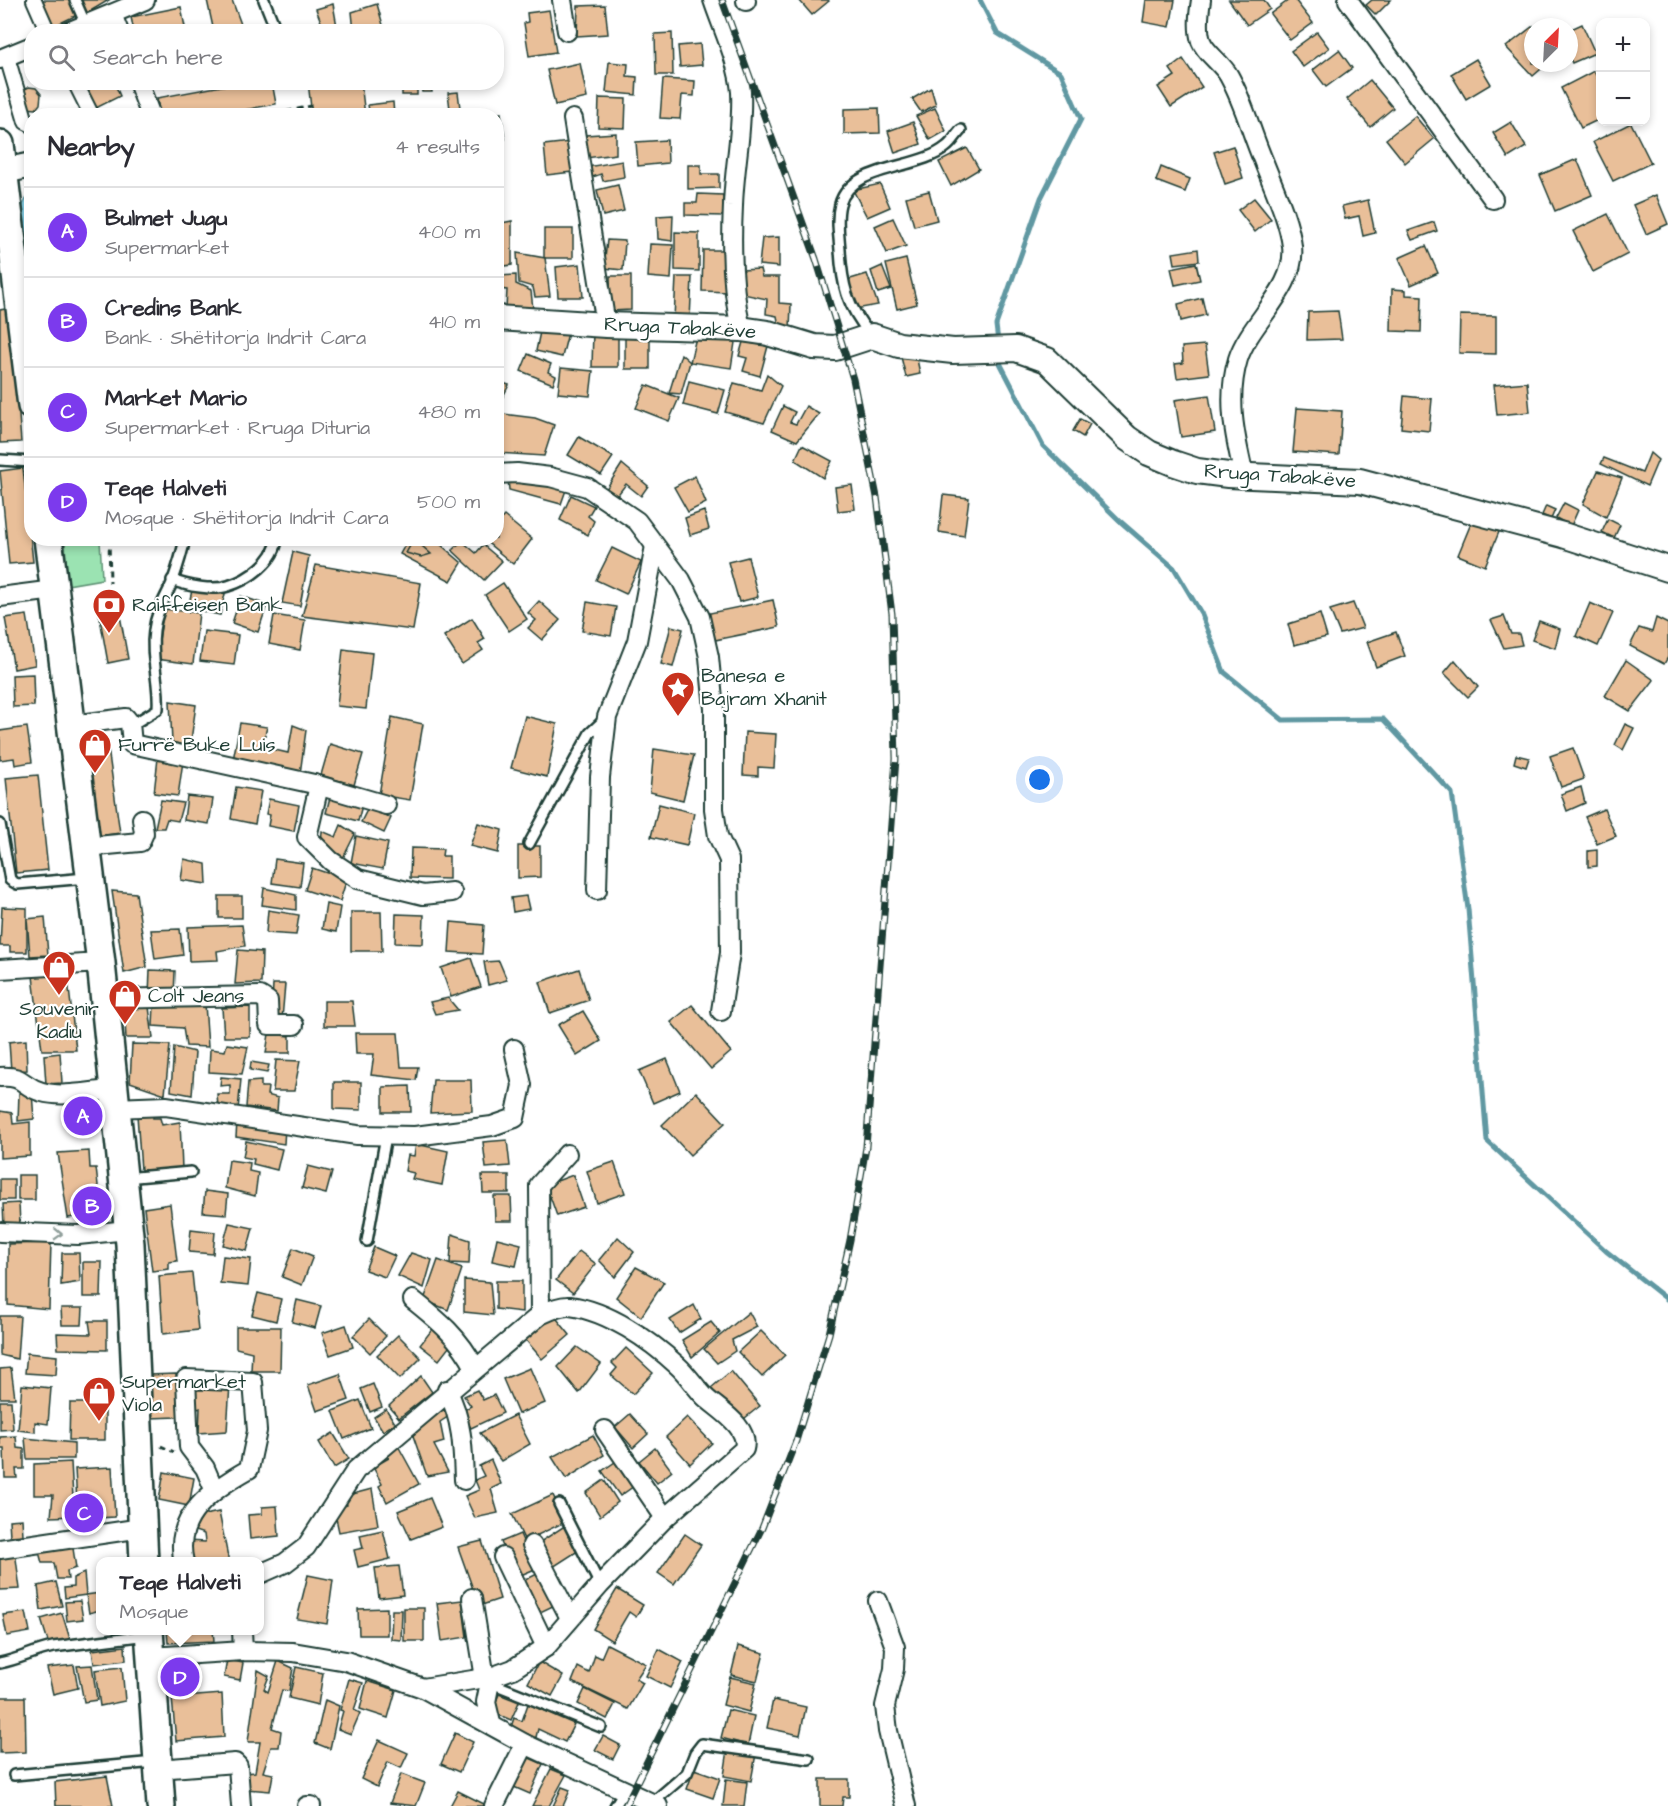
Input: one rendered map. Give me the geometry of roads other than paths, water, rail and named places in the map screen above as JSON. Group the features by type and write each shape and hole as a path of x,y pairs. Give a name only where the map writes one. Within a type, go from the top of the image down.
{"main road":[{"path":"0,144 24,285"},
{"path":"49,546 101,963 128,1230 144,1557"},
{"path":"150,1641 161,1806"}],"street":[{"path":"34,0 44,24"},
{"path":"101,24 116,23 145,0"},
{"path":"562,0 567,31"},
{"path":"713,0 735,61 741,93 733,206 735,306 741,328"},
{"path":"1201,0 1199,27 1202,44 1225,68 1239,96 1274,184 1292,248 1292,262 1287,276 1246,340 1233,378 1233,420 1244,476"},
{"path":"1348,0 1493,199"},
{"path":"24,49 4,58 24,116"},
{"path":"79,90 88,108"},
{"path":"141,90 148,108"},
{"path":"573,119 606,325"},
{"path":"4,171 24,167"},
{"name":"Rruga Tabakëve","path":"504,319 606,325 741,328 768,333 814,347 835,348 872,336 899,345 928,349 953,351 1010,349 1033,353 1053,365 1127,438 1149,453 1197,471 1244,476 1360,481 1563,535 1668,569"},
{"path":"504,474 550,477 587,487 637,521 681,580 700,617 709,657 714,709 714,809 718,836 729,860 730,953 722,1011"},
{"path":"597,890 600,777 607,717 637,641 655,546"},
{"path":"0,597 54,590"},
{"path":"72,725 126,718 130,726 132,744 314,784 386,805"},
{"path":"314,784 318,790 307,837 331,861 358,879 423,895 452,892"},
{"path":"86,847 140,842 144,832 142,819"},
{"path":"0,969 101,963"},
{"path":"104,999 260,996 267,1001 269,1025 294,1025"},
{"path":"0,1077 13,1076 44,1093 166,1106 357,1135 415,1137 492,1126 515,1118 522,1084 514,1049"},
{"path":"540,1315 539,1185 567,1154"},
{"path":"0,1232 78,1235 128,1230"},
{"path":"413,1300 448,1328 475,1368"},
{"path":"264,1572 291,1559 306,1547 356,1470 447,1390 540,1315 569,1306 590,1311 655,1347 679,1367 743,1434 745,1444 741,1452 665,1518 600,1585 546,1647 513,1669 489,1679 423,1688"},
{"path":"183,1557 184,1526 214,1489 249,1469 257,1431 253,1382 186,1379 189,1447 205,1468 214,1489"},
{"path":"447,1390 455,1404 463,1437 464,1480"},
{"path":"605,1430 665,1518"},
{"path":"0,1549 142,1528"},
{"path":"532,1545 570,1618"},
{"path":"503,1557 546,1647"},
{"path":"472,1598 489,1679 486,1702 491,1723"},
{"path":"878,1601 895,1647 894,1669 885,1706 888,1731 906,1806"},
{"path":"242,1635 243,1651"},
{"path":"150,1641 243,1651 317,1655 346,1661 423,1688 636,1801"},
{"path":"494,1806 525,1744"},
{"path":"158,1765 229,1761 235,1763 238,1766 241,1806"}],"lane":[{"path":"75,0 86,24"},
{"path":"264,0 274,24"},
{"path":"872,336 854,314 842,280 838,221 840,203 846,191 858,183 882,169 914,162 945,148 961,130"},
{"path":"0,460 24,462"},
{"path":"130,726 158,709 159,695 152,661 154,630 161,602 172,580 183,546"},
{"path":"172,580 186,585 227,587 256,572 269,558 274,546"},
{"path":"529,844 590,733 607,717"},
{"path":"0,824 10,880 17,884 90,878"},
{"path":"367,1241 386,1136"},
{"path":"123,1178 191,1172"},
{"path":"559,1504 600,1585"},
{"path":"0,1662 27,1658 39,1650 53,1647 150,1641"},
{"path":"489,1679 601,1727"},
{"path":"636,1801 680,1782 702,1744 809,1759"},
{"path":"14,1775 158,1765"}],"water":[{"path":"24,203 24,241 19,222"}],"waterway":[{"path":"980,0 997,33 1061,73 1081,119 1041,198 996,325 998,342"},
{"path":"999,355 1000,363 1043,446 1121,522 1174,568 1201,613 1224,672 1283,720 1383,719 1452,793 1468,909 1487,1141 1606,1251 1668,1300"}],"railway":[{"path":"625,1806 762,1528 796,1441 829,1334 850,1240 866,1147 896,759 892,614 877,497 853,379 816,259 722,0"}],"place":[{"name":"Raiffeisen Bank","path":"109,634"},
{"name":"Banesa e Bajram Xhanit","path":"678,717"},
{"name":"Furrë Buke Luis","path":"95,774"},
{"name":"Souvenir Kadiu","path":"59,996"},
{"name":"Colt Jeans","path":"125,1025"},
{"name":"Bulmet Jugu","path":"83,1116"},
{"name":"Credins Bank","path":"92,1206"},
{"name":"Supermarket Viola","path":"99,1422"},
{"name":"Market Mario","path":"84,1513"},
{"name":"Teqe Halveti","path":"180,1677"}]}
